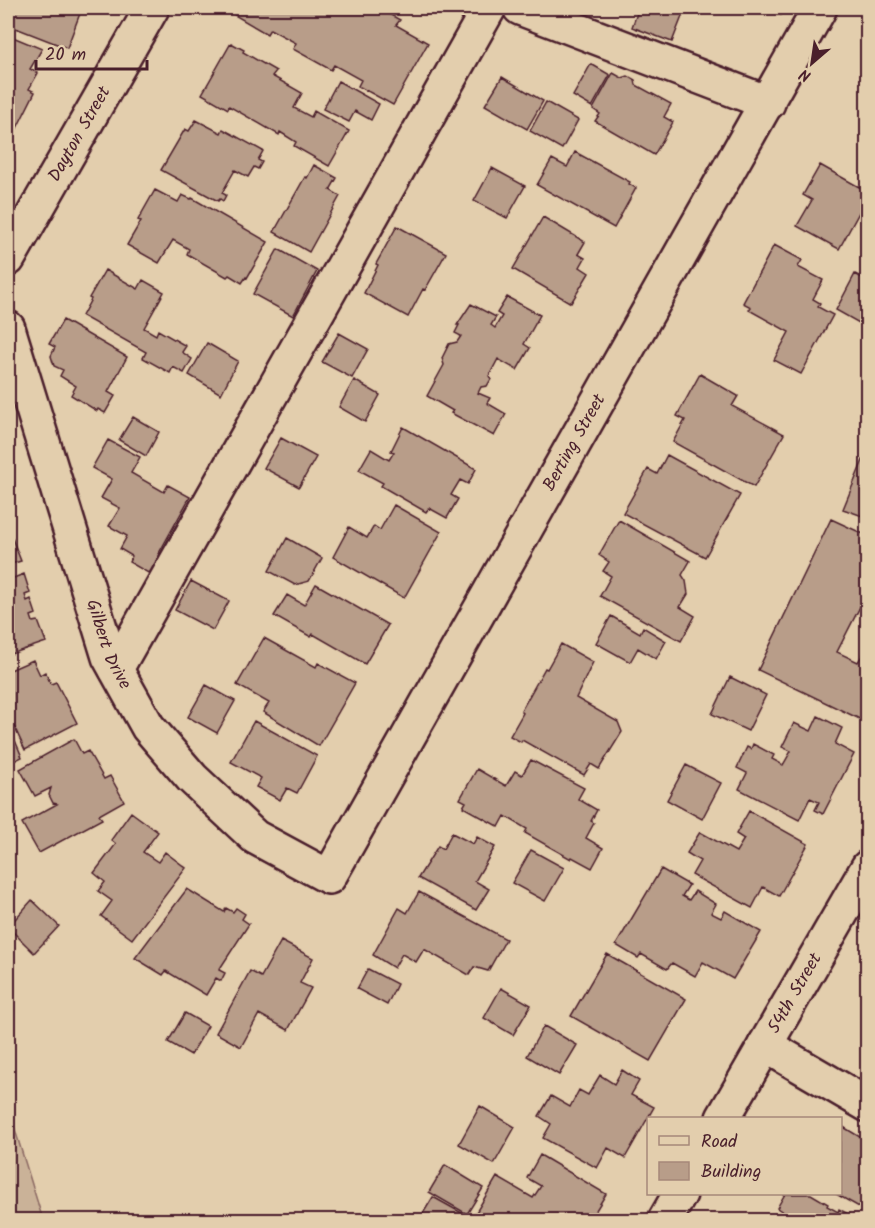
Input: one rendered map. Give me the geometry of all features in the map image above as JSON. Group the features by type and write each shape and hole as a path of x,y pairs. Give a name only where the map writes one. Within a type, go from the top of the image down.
{"street":[{"name":"Dayton Street","path":"8,259 152,8"},
{"path":"116,669 489,8"},
{"path":"520,8 768,103"},
{"name":"Berting Street","path":"329,878 820,8"},
{"name":"Gilbert Drive","path":"8,328 109,657 148,727 192,778 255,837 329,878"},
{"name":"54th Street","path":"724,1117 867,867"},
{"path":"765,1045 867,1105"},
{"path":"665,1221 679,1195"}],"shaded area":[{"path":"8,1107 43,1220 8,1220"}],"building":[{"path":"8,8 82,8 67,48 8,25"},
{"path":"227,8 378,8 400,20 396,25 428,43 393,105 358,86 361,80 334,65 331,70 293,49 296,43 270,29 267,34 226,10"},
{"path":"639,8 666,8 683,14 672,42 632,27"},
{"path":"759,8 785,8 781,15"},
{"path":"8,35 42,49 30,69 38,73 29,89 35,92 16,130 8,125"},
{"path":"231,43 276,71 272,76 302,93 294,108 311,117 314,111 349,131 329,166 294,146 296,142 280,132 279,135 229,106 228,109 202,94"},
{"path":"591,64 610,75 592,107 573,96"},
{"path":"613,73 622,78 628,76 635,80 636,85 671,104 664,117 673,122 654,155 595,121 600,114 593,109"},
{"path":"502,77 543,101 527,129 485,105"},
{"path":"338,81 379,104 371,120 355,111 349,122 323,109"},
{"path":"546,102 578,120 562,149 530,131"},
{"path":"196,120 221,133 223,129 263,151 258,160 262,162 258,169 254,167 248,177 235,170 222,193 226,195 223,201 220,199 218,201 161,170 185,129 189,131"},
{"path":"575,152 630,182 629,184 636,188 614,228 537,185 552,159 567,167"},
{"path":"314,165 337,178 330,190 340,196 309,252 274,232"},
{"path":"820,165 868,192 868,196 839,249 797,226 812,200 803,195"},
{"path":"492,168 525,186 507,218 474,201"},
{"path":"155,190 178,202 182,195 192,198 268,242 242,283 187,254 189,249 173,240 159,263 127,245"},
{"path":"543,217 585,242 578,254 585,258 580,267 589,273 571,303 513,269"},
{"path":"397,226 446,253 408,317 364,293 378,265 376,264"},
{"path":"774,245 802,260 798,267 823,280 813,299 820,303 818,307 833,315 801,374 774,360 789,332 749,310 751,307 743,303"},
{"path":"278,249 317,271 293,316 253,294"},
{"path":"105,270 138,289 143,280 164,292 144,328 156,335 158,330 186,346 182,352 192,359 184,373 173,367 170,373 143,358 146,352 82,316"},
{"path":"855,274 868,281 868,328 836,310"},
{"path":"507,297 540,315 524,344 530,348 517,370 498,359 489,376 491,379 487,386 481,387 478,393 490,398 487,403 506,414 494,436 451,413 453,411 427,396 444,365 442,358 449,344 457,342 461,336 455,333 459,325 457,325 471,304 496,317 491,325 495,328 502,316 497,313"},
{"path":"63,320 127,357 108,392 115,396 105,413 98,409 97,411 71,395 76,386 60,376 63,370 54,366 51,356 55,347 49,344"},
{"path":"339,333 368,349 352,378 322,362"},
{"path":"207,343 238,361 221,394 189,375"},
{"path":"700,374 738,396 732,406 784,434 754,487 673,442 685,420 677,416"},
{"path":"354,380 380,395 365,422 339,407"},
{"path":"133,417 159,432 146,456 119,440"},
{"path":"403,427 476,469 468,484 460,480 451,495 458,499 447,518 429,508 426,512 381,486 383,483 359,470 371,449 389,460"},
{"path":"281,438 316,457 299,487 264,468"},
{"path":"108,440 140,457 131,473 164,492 168,485 190,497 150,574 129,562 132,556 120,549 127,536 109,526 120,508 101,498 112,479 92,468"},
{"path":"868,448 868,518 843,509"},
{"path":"667,455 740,495 705,557 623,513 648,469 657,474"},
{"path":"394,505 441,532 404,598 333,557 349,527 367,538 374,526 380,530"},
{"path":"831,519 868,536 868,591 837,652 858,662 868,646 868,723 758,670"},
{"path":"619,520 690,561 682,575 686,581 688,594 680,607 695,616 681,641 600,596 611,576 603,571 609,562 599,555"},
{"path":"8,528 21,561 8,565"},
{"path":"287,538 322,558 309,581 295,585 269,571"},
{"path":"24,574 30,593 25,595 27,601 31,599 36,614 31,616 33,622 38,621 46,642 8,655 8,580"},
{"path":"191,581 229,601 213,630 175,610"},
{"path":"316,584 388,625 365,664 313,634 311,637 274,616 287,595 304,605"},
{"path":"611,616 640,633 643,627 666,641 656,659 638,648 630,662 596,643"},
{"path":"264,638 316,667 318,663 355,683 319,746 263,712 269,703 237,685"},
{"path":"561,644 593,662 576,698 618,722 622,732 599,769 591,764 584,775 522,740 521,742 510,736 523,713 521,711"},
{"path":"33,660 40,675 45,672 51,684 56,682 77,723 25,750 8,713 8,671"},
{"path":"730,677 766,695 748,731 712,714"},
{"path":"206,685 235,701 217,733 188,717"},
{"path":"818,716 842,728 835,744 854,754 823,814 815,810 819,802 810,798 799,820 739,789 747,773 737,768 747,747 751,749 753,744 774,755 772,759 783,765 791,751 782,747 794,723 811,731"},
{"path":"254,721 317,756 297,793 287,788 280,800 256,787 261,778 231,762"},
{"path":"14,738 22,757 8,764 8,741"},
{"path":"74,739 82,754 88,751 104,779 110,776 124,801 99,815 102,819 39,853 22,823 57,804 53,803 49,795 51,788 35,796 20,769"},
{"path":"531,760 584,788 578,799 597,810 591,821 594,823 586,838 603,848 592,868 525,833 527,829 505,816 499,827 463,807 466,802 460,799 477,769 506,786 515,771 522,775"},
{"path":"686,765 721,783 702,819 667,800"},
{"path":"749,811 808,844 779,896 763,887 752,908 692,875 700,861 687,853 700,832 736,852 744,839 736,834"},
{"path":"131,812 158,832 143,852 158,862 165,852 186,868 132,939 101,916 112,901 98,891 105,882 94,873 116,844 111,840"},
{"path":"452,833 473,844 477,837 495,847 475,881 489,889 476,910 418,878 438,846 443,849"},
{"path":"531,850 564,868 545,901 512,883"},
{"path":"661,869 689,885 682,896 689,900 695,891 716,904 711,913 721,918 725,911 761,932 733,979 703,962 695,976 672,963 667,969 641,954 638,958 616,945"},
{"path":"187,889 224,912 226,908 233,912 236,908 245,914 242,919 249,924 219,970 225,973 221,981 216,978 206,995 166,971 163,975 135,958"},
{"path":"419,892 506,939 488,971 474,967 469,975 424,949 416,962 402,954 394,968 373,955 399,908 407,913"},
{"path":"32,900 59,926 34,953 8,927"},
{"path":"281,941 313,958 300,983 311,988 288,1030 259,1014 241,1047 216,1033 250,971 261,977"},
{"path":"607,954 686,999 650,1061 571,1016"},
{"path":"368,969 397,984 387,1005 357,989"},
{"path":"501,988 531,1005 513,1035 484,1018"},
{"path":"185,1013 208,1026 191,1055 168,1042"},
{"path":"544,1026 577,1045 559,1075 527,1056"},
{"path":"622,1070 639,1081 631,1095 654,1107 625,1158 608,1148 597,1168 543,1138 551,1124 539,1116 551,1096 570,1107 579,1090 588,1095 600,1075 614,1084"},
{"path":"480,1106 515,1127 494,1164 459,1144"},
{"path":"842,1126 865,1140 861,1147 868,1151 868,1212 838,1195 842,1195"},
{"path":"540,1155 606,1194 590,1220 485,1220 475,1214 497,1177 533,1198 541,1186 527,1178"},
{"path":"445,1165 483,1188 467,1214 429,1192"},
{"path":"784,1195 813,1195 838,1212 839,1209 859,1220 787,1220 789,1216 777,1208"},
{"path":"433,1197 467,1216 464,1220 419,1220"}]}
